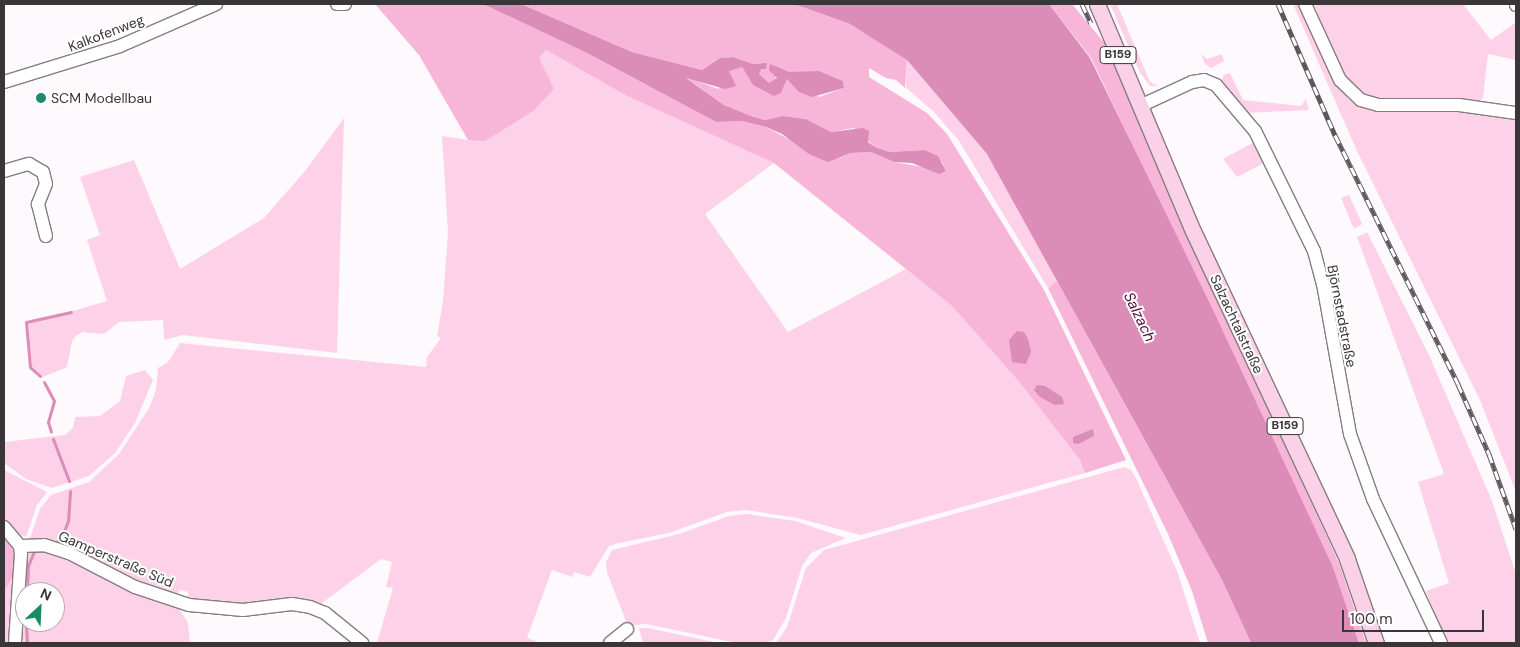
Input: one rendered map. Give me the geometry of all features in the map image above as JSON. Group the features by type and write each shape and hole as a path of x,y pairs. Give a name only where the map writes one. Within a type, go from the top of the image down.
{"main road":[{"name":"Salzachtalstraße","path":"1097,4 1193,231 1347,559 1376,643"}],"street":[{"name":"Kalkofenweg","path":"4,82 120,46 216,4"},
{"path":"337,4 345,4"},
{"path":"1305,4 1340,80 1361,100 1378,105 1459,105 1516,113"},
{"name":"Björnstadstraße","path":"1140,106 1192,82 1204,80 1216,85 1255,131 1314,251 1323,284 1343,405 1364,472 1441,643"},
{"path":"4,171 29,164 44,172 46,184 38,204 46,236"},
{"path":"4,527 20,546 15,643"},
{"name":"Gamperstraße Süd","path":"20,546 44,545 69,553 136,587 189,605 244,610 292,604 310,606 325,613 362,643"},
{"path":"610,643 627,630"}],"shaded area":[{"path":"375,4 483,4 587,53 716,122 742,121 766,127 794,142 840,158 851,153 871,152 894,162 946,171 942,162 924,150 889,152 875,147 854,128 831,132 806,119 783,116 765,120 751,116 724,105 684,76 718,89 730,75 729,71 735,66 742,67 753,85 781,93 787,79 819,97 844,88 843,81 819,71 777,74 774,82 769,83 759,74 761,63 753,64 733,57 720,58 702,70 632,52 521,4 794,4 850,24 876,39 907,60 905,88 896,80 886,78 869,68 869,77 927,113 947,134 1044,290 1126,460 1085,473 1080,460 1021,384 952,306 774,163 627,96 546,50 539,58 554,89 533,111 485,141 468,140 419,55"},
{"path":"1049,4 1072,4 1107,46 1191,242 1339,563 1366,643 1359,643 1333,567 1091,58"},
{"path":"1110,4 1117,4 1150,82 1158,86 1150,86 1139,71"},
{"path":"1293,4 1300,4 1329,72 1349,100 1360,105 1435,109 1516,120 1516,492 1480,400 1356,149"},
{"path":"1314,4 1463,4 1491,40 1516,22 1516,60 1488,54 1483,98 1479,102 1388,101 1367,97 1351,85 1340,69"},
{"path":"546,50 627,96 774,163 705,214 788,332 906,269 952,306 1021,384 1080,460 1085,473 861,535 797,518 746,510 727,512 669,533 609,546 590,577 574,572 572,577 552,570 527,638 540,643 377,643 393,588 386,587 392,562 381,559 318,606 189,602 188,592 180,590 175,598 47,542 30,538 40,509 51,495 89,482 119,454 149,408 156,390 158,368 168,362 180,343 426,367 427,357 441,338 437,336 443,301 448,232 442,136 468,140"},
{"path":"1201,54 1207,59 1222,54 1224,61 1211,68 1205,64"},
{"path":"907,60 987,154 1016,201 1057,281 1048,288 959,141 933,111 906,88"},
{"path":"1230,73 1243,100 1301,106 1306,99 1309,110 1246,113 1221,82 1224,75"},
{"path":"344,118 337,353 183,335 164,340 163,320 119,322 104,334 83,332 77,335 72,341 67,367 43,377 32,367 28,324 107,301 87,240 100,235 80,177 134,160 180,269 264,218 305,171"},
{"path":"1256,141 1266,162 1237,177 1223,159"},
{"path":"1349,195 1362,224 1354,229 1341,198"},
{"path":"1367,232 1429,355 1492,501 1516,574 1516,643 1445,643 1426,591 1449,583 1418,482 1444,474 1357,237"},
{"path":"1057,281 1222,580 1251,643 1208,643 1192,591 1168,534 1048,288"},
{"path":"145,370 153,380 135,423 115,453 89,476 52,488 26,479 4,463 4,442 65,435 73,428 75,417 100,416 120,401 126,376"},
{"path":"1124,467 1131,470 1136,478 1177,571 1200,643 776,643 787,627 806,568 824,550"},
{"path":"4,470 47,492 37,505 26,537 14,532 4,521"},
{"path":"747,514 795,521 846,538 811,553 802,566 786,618 773,640 765,643 737,643 646,624 628,626 607,573 606,562 612,550 679,534 729,516"},
{"path":"4,535 13,550 18,569 4,591"},
{"path":"40,547 176,604 188,623 190,643 18,643 19,632 65,632 65,582 23,582 25,555 28,550"},
{"path":"18,569 10,618 13,643 4,643 4,591"},
{"path":"639,628 648,628 719,643 643,643"}],"water":[{"path":"483,4 521,4 632,52 702,70 720,58 733,57 753,64 767,63 766,69 761,69 759,74 769,83 777,78 769,70 770,64 789,72 819,71 843,81 844,88 812,97 799,92 787,79 781,93 774,96 753,85 742,67 729,71 736,86 725,89 686,78 724,105 751,116 765,120 783,116 806,119 831,132 863,128 869,131 868,142 875,147 889,152 924,150 938,156 946,171 939,174 912,163 894,162 871,152 851,153 828,162 809,154 782,134 766,127 742,121 716,122 587,53"},
{"name":"Salzach","path":"794,4 1049,4 1090,58 1214,312 1333,567 1359,643 1251,643 1222,580 987,154 907,60 850,24"},
{"path":"1017,331 1024,332 1028,339 1031,352 1026,364 1012,362 1009,340"},
{"path":"1037,385 1045,386 1062,397 1064,404 1055,405 1040,397 1034,390"},
{"path":"1093,429 1094,436 1078,444 1073,443 1073,437"}],"waterway":[{"path":"40,376 30,367 26,322 71,312"},
{"path":"44,382 54,401 48,422 51,432"},
{"path":"53,439 69,481"},
{"path":"54,544 61,539 68,521 70,491"},
{"path":"27,582 28,566 35,549"},
{"path":"26,632 27,643"}],"railway":[{"path":"1082,4 1091,23"},
{"path":"1278,4 1335,135 1458,384 1489,454 1516,529"}],"place":[{"name":"SCM Modellbau","path":"41,98"}]}
